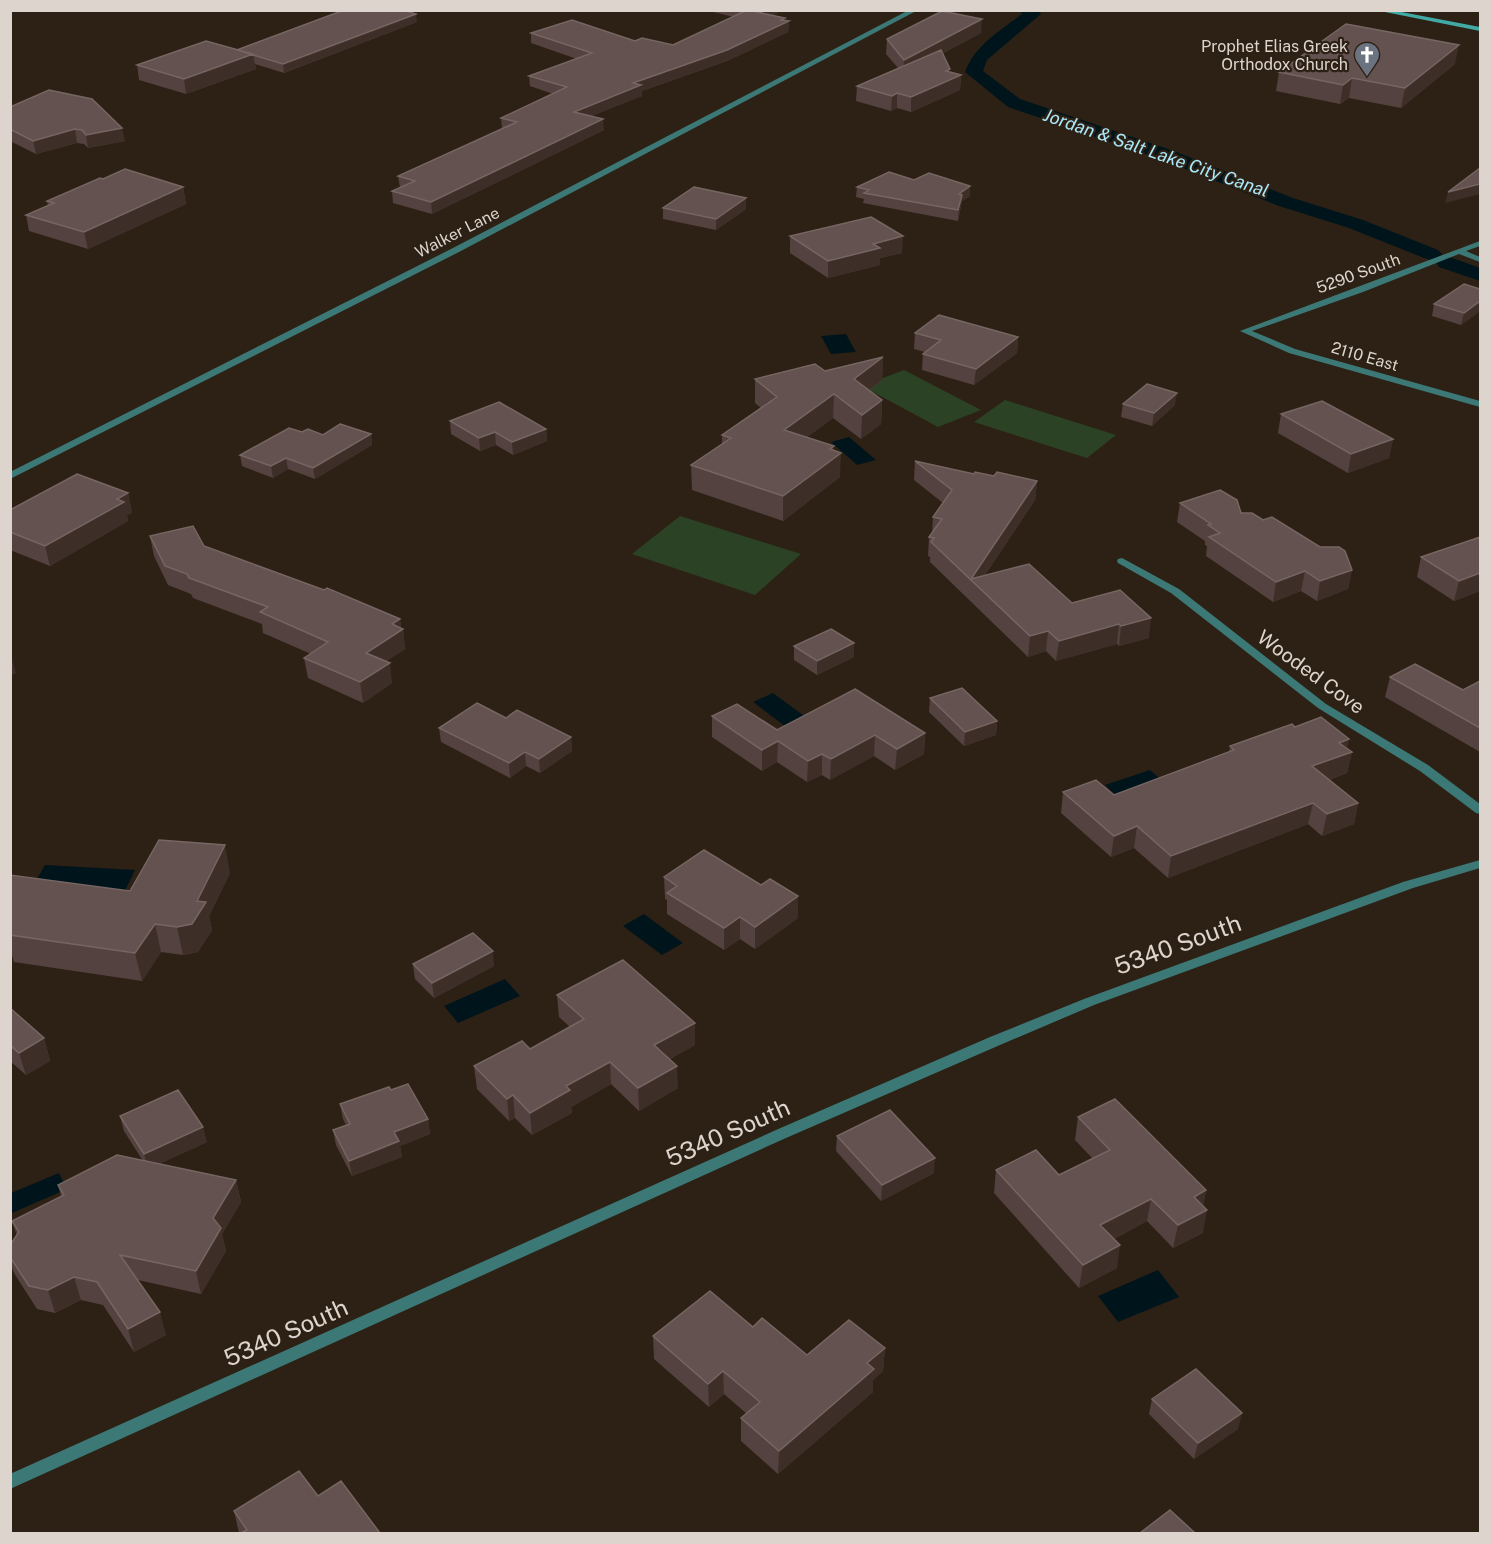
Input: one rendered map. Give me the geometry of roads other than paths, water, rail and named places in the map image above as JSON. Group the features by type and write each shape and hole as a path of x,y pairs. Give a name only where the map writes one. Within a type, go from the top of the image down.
{"main road":[{"path":"1378,10 1480,29"}],"street":[{"name":"Walker Lane","path":"10,476 456,250 915,10"},
{"name":"5290 South","path":"1244,330 1434,262 1480,243"},
{"path":"1458,251 1480,260"},
{"name":"2110 East","path":"1244,330 1292,351 1480,404"},
{"name":"Wooded Cove","path":"1122,561 1175,591 1328,710 1414,761 1480,810"},
{"name":"5340 South","path":"10,1482 781,1134 994,1041 1089,1002 1385,893 1480,864"}],"water":[{"path":"846,334 856,352 831,354 821,336"},
{"path":"849,437 876,460 857,465 831,442"},
{"path":"773,693 807,718 786,727 753,702"},
{"path":"1150,770 1166,784 1120,799 1105,785"},
{"path":"45,865 135,870 124,893 32,888"},
{"path":"644,914 683,943 662,955 623,926"},
{"path":"505,979 520,996 458,1023 444,1006"},
{"path":"59,1173 67,1189 12,1213 11,1193"},
{"path":"1158,1270 1179,1297 1118,1322 1098,1296"}],"waterway":[{"name":"Jordan & Salt Lake City Canal","path":"1027,10 1033,14 999,39 979,58 974,72 1014,103 1167,155 1286,202 1356,224 1431,254"},
{"name":"Jordan & Salt Lake City Canal","path":"1447,262 1480,275"}],"place":[{"name":"Prophet Elias Greek Orthodox Church","path":"1367,78"}]}
